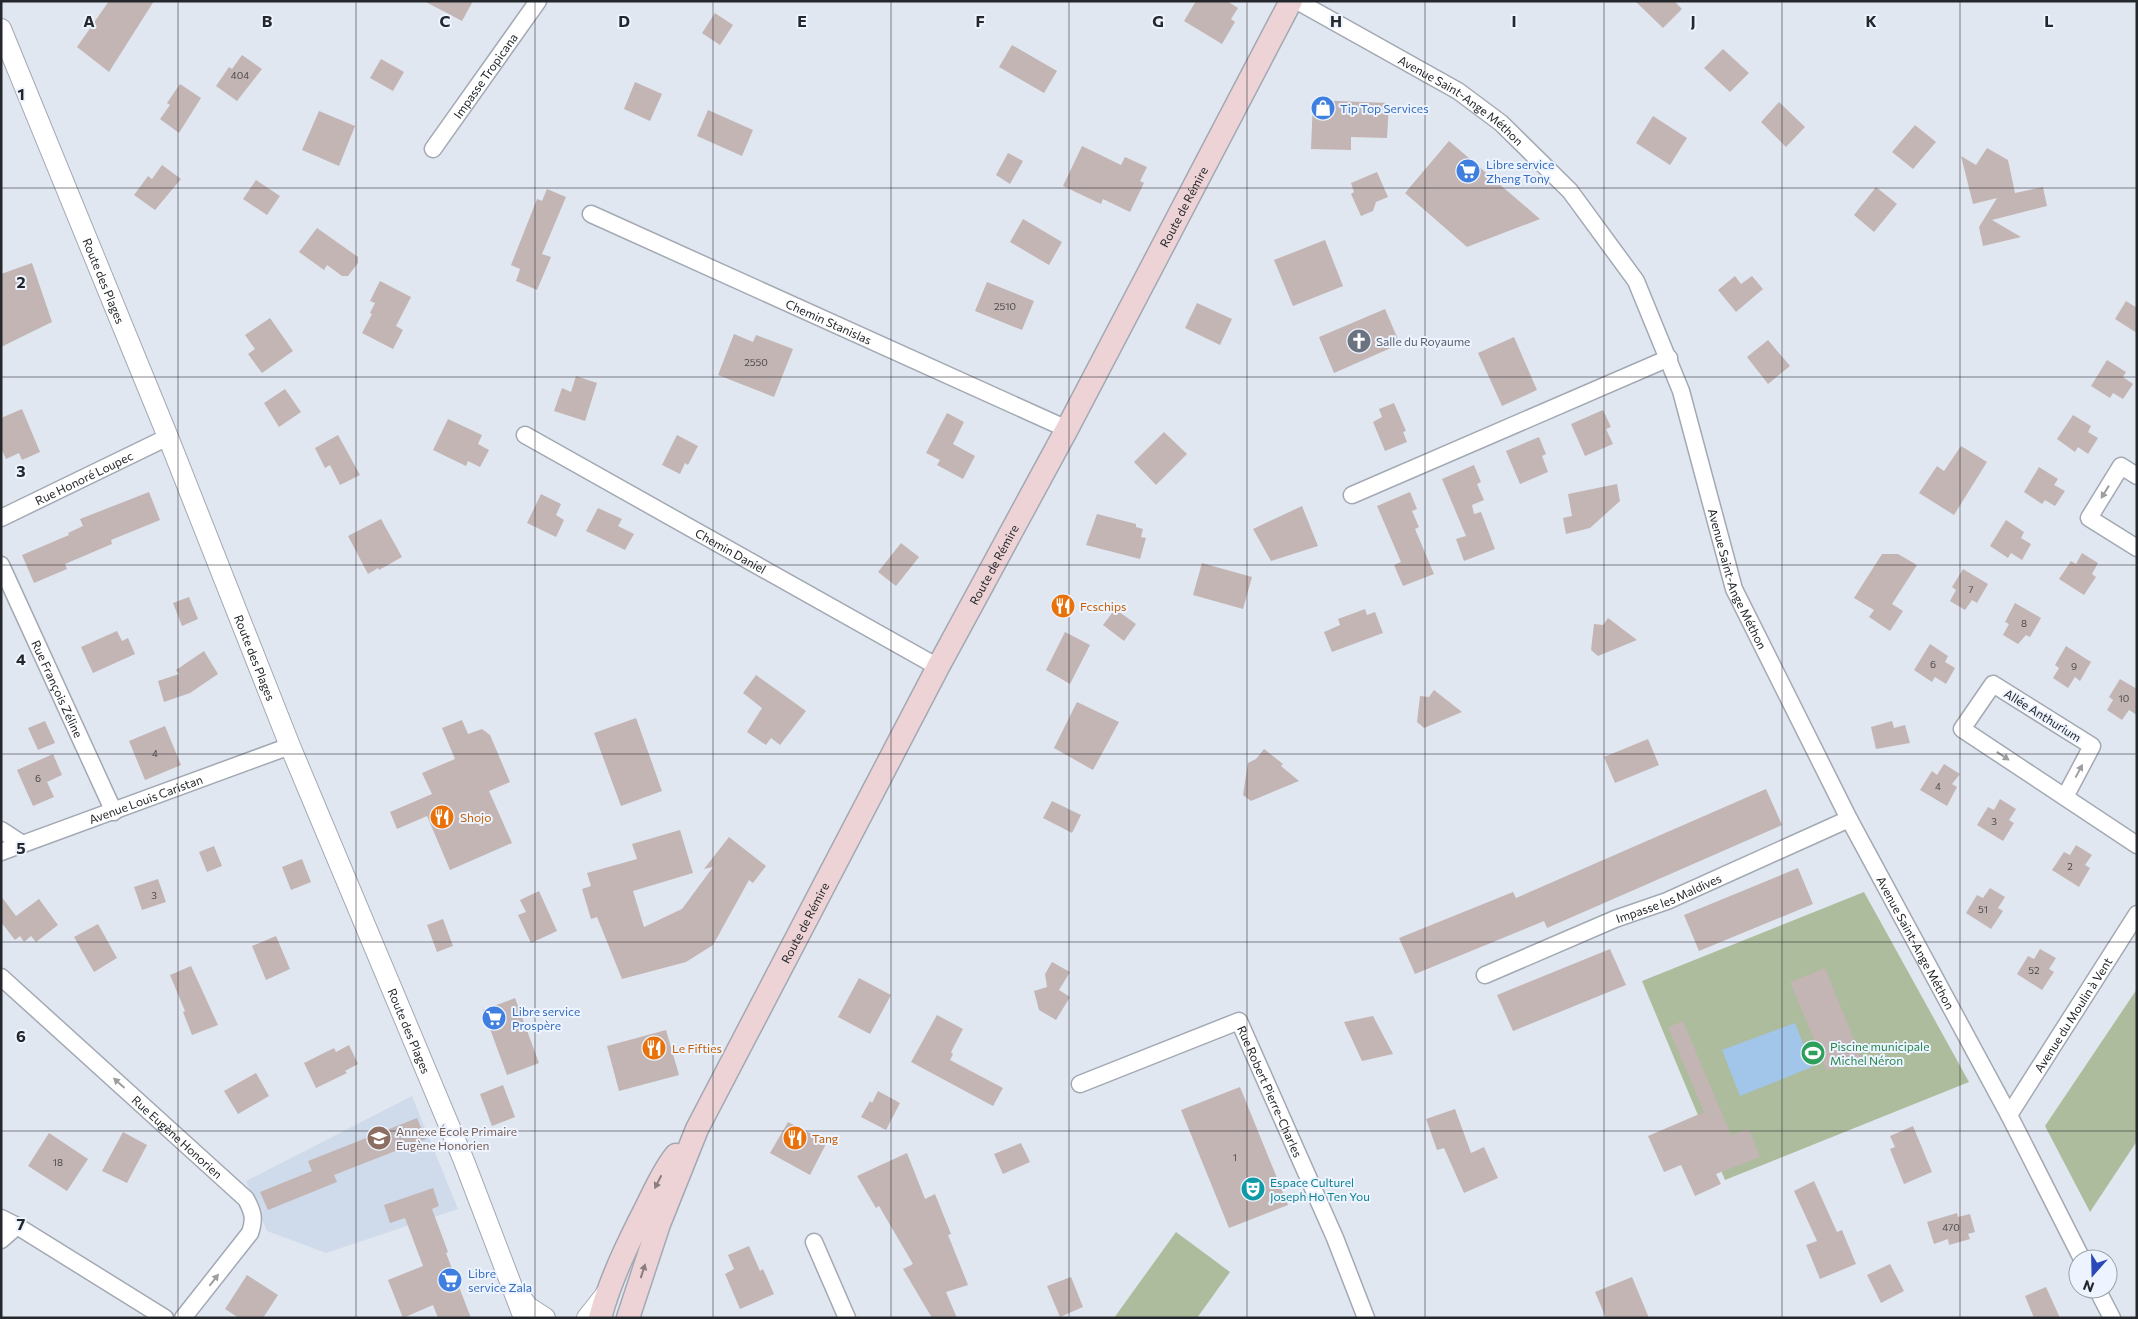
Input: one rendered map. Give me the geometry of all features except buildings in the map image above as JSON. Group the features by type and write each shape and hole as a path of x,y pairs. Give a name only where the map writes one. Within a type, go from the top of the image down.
{"main road":[{"name":"Route de Rémire","path":"628,1318 659,1224 697,1129 938,667 1066,429 1290,1"},
{"name":"Route de Rémire","path":"600,1318 606,1294 666,1166 697,1129"}],"street":[{"name":"Impasse Tropicana","path":"433,149 538,1"},
{"name":"Avenue Saint-Ange Méthon","path":"1297,1 1458,90 1501,123 1570,191 1636,281 1681,391 1734,589 1849,819 2009,1115 2077,1249"},
{"name":"Route des Plages","path":"1,29 168,436 290,746 464,1161 524,1318"},
{"name":"Chemin Stanislas","path":"590,214 1066,429"},
{"path":"1352,495 1669,358"},
{"name":"Chemin Daniel","path":"525,435 938,667"},
{"name":"Rue Honoré Loupec","path":"1,518 168,436"},
{"path":"2137,476 2121,466 2089,518 2137,548"},
{"name":"Rue François Zéline","path":"1,565 114,812"},
{"name":"Allée Anthurium","path":"2065,797 2092,746 1993,684 1962,729 2065,797 2137,844"},
{"name":"Avenue Louis Caristan","path":"1,852 21,843 114,812 290,746"},
{"name":"Impasse les Maldives","path":"1485,975 1615,919 1667,900 1849,819"},
{"path":"1,830 21,843"},
{"name":"Avenue du Moulin à Vent","path":"2009,1115 2137,914"},
{"name":"Rue Eugène Honorien","path":"1,977 246,1199 253,1212 253,1223 250,1233 183,1318"},
{"name":"Rue Robert Pierre-Charles","path":"1080,1084 1239,1021 1335,1238 1366,1318"},
{"path":"1,1218 165,1318"},
{"path":"1,1240 17,1226"},
{"path":"814,1242 848,1318"},
{"name":"Route des Plages","path":"510,1283 528,1307 545,1318"},
{"path":"587,1318 606,1294"},
{"path":"2102,1299 2112,1318"}],"shaded area":[{"name":"Annexe École Primaire Eugène Honorien","path":"412,1096 458,1209 326,1253 267,1231 246,1181"}],"green space":[{"name":"Piscine municipale Michel Néron","path":"1864,892 1969,1082 1725,1180 1642,981"},
{"path":"2137,989 2137,1141 2090,1212 2045,1126"},
{"path":"1176,1232 1230,1272 1197,1318 1114,1318"}],"water":[{"path":"1795,1023 1812,1067 1740,1096 1722,1050"}],"place":[{"name":"Tip Top Services","path":"1323,108"},
{"name":"Libre service Zheng Tony","path":"1468,171"},
{"name":"Salle du Royaume","path":"1359,341"},
{"name":"Fcschips","path":"1063,606"},
{"name":"Shojo","path":"442,817"},
{"name":"Libre service Prospère","path":"494,1018"},
{"name":"Le Fifties","path":"654,1048"},
{"name":"Piscine municipale Michel Néron","path":"1813,1053"},
{"name":"Annexe École Primaire Eugène Honorien","path":"379,1138"},
{"name":"Tang","path":"795,1138"},
{"name":"Espace Culturel Joseph Ho Ten You","path":"1253,1189"},
{"name":"Libre service Zala","path":"450,1280"}]}
